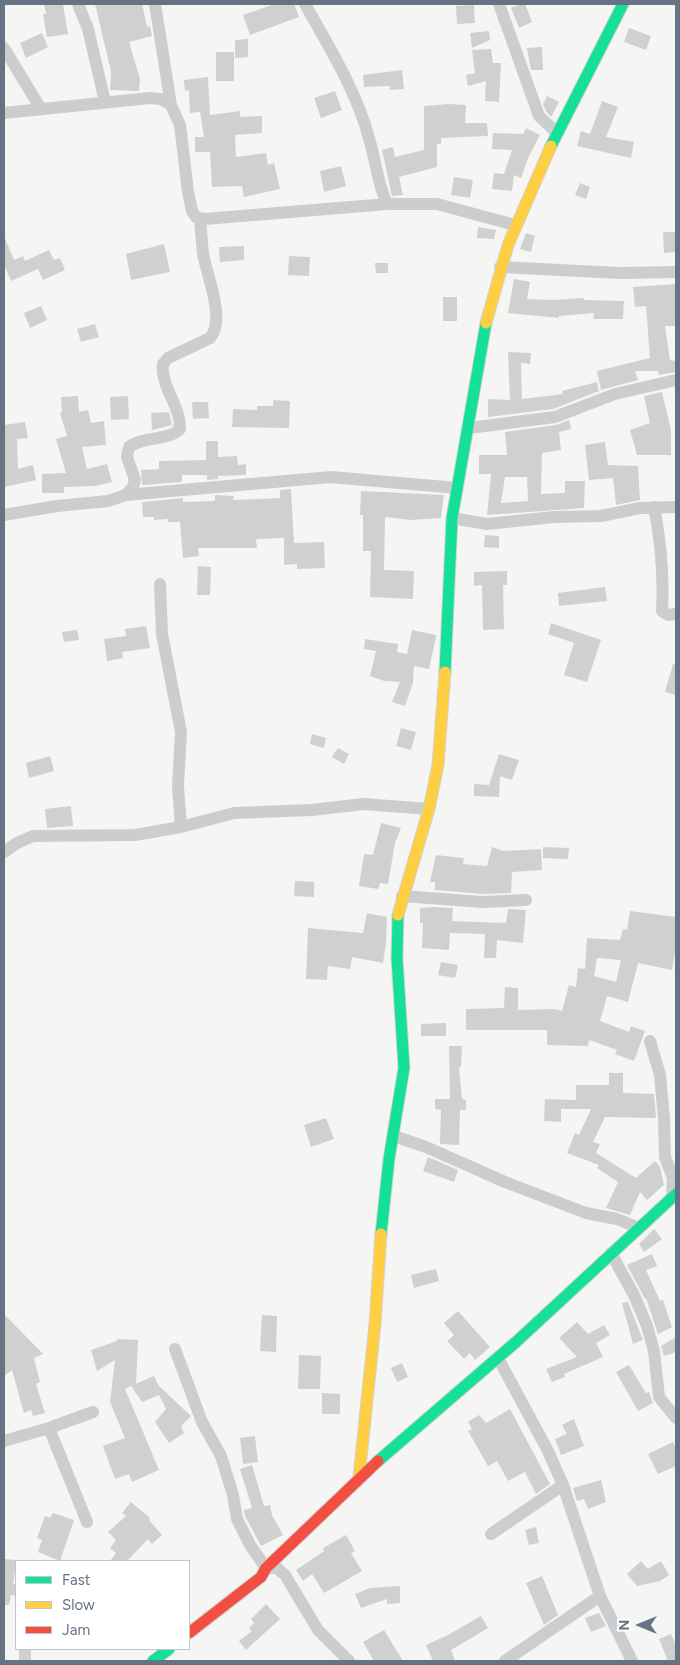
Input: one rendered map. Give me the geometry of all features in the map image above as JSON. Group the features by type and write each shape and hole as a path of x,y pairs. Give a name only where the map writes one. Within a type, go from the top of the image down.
{"street":[{"path":"78,4 88,29 105,102"},
{"path":"126,495 133,487 135,480 127,456 129,447 142,440 174,434 180,429 177,410 163,374 164,361 205,341 214,334 215,329 215,301 204,255 200,219 192,212 180,125 171,105 155,4"},
{"path":"305,4 347,79 369,137 378,184 387,204"},
{"path":"499,4 539,116 557,133"},
{"path":"359,1478 376,1324 381,1230 404,1068 396,938 402,896 429,809 438,765 444,706 452,518 488,312 500,267 515,225 557,133 623,4"},
{"path":"4,48 41,109"},
{"path":"4,113 150,98 161,99 171,105"},
{"path":"200,219 387,204 437,204 515,225"},
{"path":"500,267 620,273 676,272"},
{"path":"469,428 555,417 622,392 676,380"},
{"path":"4,515 57,506 108,501 126,495 331,478 457,488"},
{"path":"654,507 660,535 664,579 662,611 668,615 676,614"},
{"path":"452,518 487,524 554,517 602,516 628,510 676,507"},
{"path":"160,584 162,634 181,732 178,786 181,827"},
{"path":"4,852 17,843 33,836 135,835 181,827 234,813 312,810 362,804 429,809"},
{"path":"402,896 484,902 526,900"},
{"path":"190,1633 261,1577 266,1568 359,1478 498,1358 674,1196 673,1178 665,1157 660,1075 650,1041"},
{"path":"394,1136 426,1147 505,1182 586,1213 616,1219 639,1228"},
{"path":"611,1253 634,1294 647,1326 654,1351 660,1397 676,1418"},
{"path":"176,1349 202,1422 221,1456 233,1495 237,1519 250,1545 266,1568"},
{"path":"498,1358 548,1451 563,1485 600,1596 632,1661"},
{"path":"4,1441 49,1428 93,1412"},
{"path":"49,1428 87,1522"},
{"path":"491,1534 563,1485"},
{"path":"266,1568 277,1568 285,1575 318,1630 349,1661"},
{"path":"505,1661 600,1596"},
{"path":"153,1661 168,1650"}],"building":[{"path":"44,4 63,4 68,34 47,37 43,14 46,14"},
{"path":"95,4 142,4 147,27 150,26 152,36 129,42 140,79 139,91 110,90 111,71"},
{"path":"275,4 294,4 299,17 250,35 243,15"},
{"path":"525,4 532,22 519,28 511,8"},
{"path":"474,5 475,23 457,24 456,6"},
{"path":"629,28 651,36 646,50 624,42"},
{"path":"489,31 490,40 472,48 470,33"},
{"path":"42,33 48,47 26,58 20,43"},
{"path":"248,39 248,57 235,58 235,40"},
{"path":"542,47 543,70 531,70 527,48"},
{"path":"491,49 493,63 501,63 499,102 485,101 486,81 468,86 466,75 475,73 472,50"},
{"path":"216,52 234,52 234,81 216,81"},
{"path":"402,70 404,89 390,90 390,86 364,87 363,75"},
{"path":"208,77 210,115 240,111 240,117 262,116 262,133 235,135 236,157 266,153 268,165 274,163 280,189 244,197 242,186 212,187 210,152 195,152 195,137 204,137 200,112 190,113 189,90 185,91 184,80"},
{"path":"335,91 342,110 321,118 314,98"},
{"path":"547,96 559,102 551,117 543,104"},
{"path":"602,101 618,107 606,137 634,142 631,158 577,146 581,131 590,134"},
{"path":"466,105 465,123 487,123 488,136 441,138 441,144 437,144 437,167 399,177 403,195 392,196 382,150 393,147 395,157 424,150 424,106"},
{"path":"526,128 540,135 528,158 521,178 514,175 512,191 492,189 494,173 504,174 512,150 492,149 493,133 523,134"},
{"path":"341,166 346,186 324,192 320,171"},
{"path":"454,177 473,180 470,198 451,195"},
{"path":"580,183 590,187 586,199 575,195"},
{"path":"478,227 496,230 494,239 477,238"},
{"path":"663,232 676,232 676,252 664,253"},
{"path":"526,233 535,236 531,252 520,249"},
{"path":"4,236 14,260 23,256 25,261 49,250 54,260 60,258 65,270 43,280 38,269 11,281 4,265"},
{"path":"164,244 170,272 131,280 126,254"},
{"path":"244,246 244,260 220,262 219,247"},
{"path":"289,256 310,257 309,276 288,275"},
{"path":"375,263 388,263 388,273 376,273"},
{"path":"514,279 530,282 527,299 584,298 584,300 624,301 623,319 593,319 594,313 559,316 559,318 508,313"},
{"path":"676,284 676,326 665,326 670,360 676,361 676,372 659,375 658,371 635,371 638,380 601,390 597,371 650,358 646,306 635,307 633,287"},
{"path":"443,297 457,297 457,321 443,321"},
{"path":"41,306 47,320 30,328 24,313"},
{"path":"95,324 99,337 81,342 77,329"},
{"path":"508,352 531,353 530,364 521,363 522,399 563,394 562,391 597,382 599,391 553,409 488,417 488,399 510,400"},
{"path":"662,392 671,430 671,455 637,455 630,430 650,423 644,396"},
{"path":"78,396 79,412 88,410 91,423 104,421 106,445 82,447 87,469 107,464 112,482 95,486 64,487 64,493 42,493 42,474 66,473 56,439 67,436 60,413 62,412 61,397"},
{"path":"128,396 129,419 111,420 110,397"},
{"path":"273,400 290,401 289,428 232,427 233,409 257,410 257,406 273,406"},
{"path":"192,402 208,402 209,418 193,419"},
{"path":"169,412 172,425 152,430 151,413"},
{"path":"569,420 571,429 559,432 561,450 542,453 541,494 565,493 565,481 585,481 584,508 487,515 491,474 479,474 479,455 507,455 505,432 556,425","holes":["505,477 527,477 528,501 501,503"]},
{"path":"25,422 28,438 17,439 18,469 33,465 36,480 4,487 4,425"},
{"path":"206,441 218,441 218,457 237,456 238,465 246,464 246,475 218,476 218,479 207,480 207,475 182,475 182,482 142,485 141,470 159,469 159,461 206,460"},
{"path":"605,442 608,465 638,466 640,500 616,505 613,478 589,480 585,445"},
{"path":"291,489 294,543 324,542 325,568 297,569 297,564 284,565 284,538 256,539 257,548 198,548 199,556 183,558 180,522 168,522 168,519 154,520 154,517 143,517 142,502 183,498 183,502 215,501 215,495 234,496 233,500 280,498 280,490"},
{"path":"361,491 444,495 441,518 411,520 385,517 384,570 414,571 413,599 370,597 371,551 363,551 363,515 360,515"},
{"path":"485,535 499,536 499,548 484,547"},
{"path":"198,566 211,567 210,595 197,595"},
{"path":"507,571 507,585 503,585 504,629 483,630 482,585 474,586 474,572"},
{"path":"605,587 607,601 559,606 558,593"},
{"path":"551,623 601,640 587,682 564,675 574,643 548,634"},
{"path":"146,626 150,648 122,652 123,658 107,661 104,639 126,636 125,629"},
{"path":"77,630 79,640 64,642 62,632"},
{"path":"412,630 436,635 436,637 429,669 414,666 413,683 405,706 392,702 400,682 384,681 370,676 376,651 364,649 365,639 398,644 397,652 407,654"},
{"path":"673,664 676,664 676,695 665,692"},
{"path":"401,728 416,732 411,750 396,746"},
{"path":"312,734 326,738 324,748 310,744"},
{"path":"338,748 349,754 344,764 332,757"},
{"path":"499,754 519,760 512,780 500,776 499,797 474,796 474,784 489,785"},
{"path":"50,756 54,771 29,778 26,763"},
{"path":"71,806 73,826 47,828 45,809"},
{"path":"381,823 401,828 395,843 388,884 380,883 378,889 359,886 364,854 373,855"},
{"path":"492,847 504,851 541,849 542,870 512,872 511,893 483,894 435,890 435,882 430,882 436,855 464,858 463,864 487,866"},
{"path":"543,847 569,848 568,859 543,858"},
{"path":"295,881 314,882 314,897 294,896"},
{"path":"420,908 453,908 452,921 506,923 508,909 526,910 523,943 497,940 496,958 484,958 485,934 450,933 449,950 422,948 423,923 420,923"},
{"path":"630,911 676,917 676,945 672,970 638,963 628,1002 607,996 600,1021 629,1032 631,1026 645,1031 634,1061 615,1054 617,1050 589,1040 588,1046 547,1045 547,1030 466,1030 466,1009 504,1008 505,987 518,988 518,1010 554,1009 562,1011 569,985 576,987 578,968 585,969 587,938 620,940 623,929 627,930","holes":["597,958 621,960 616,982 594,976"]},
{"path":"367,913 387,917 383,963 352,957 350,969 328,966 327,980 306,979 308,928 363,933"},
{"path":"441,962 458,965 455,978 438,975"},
{"path":"446,1023 446,1036 421,1036 421,1024"},
{"path":"449,1046 462,1046 461,1067 459,1067 462,1099 466,1100 466,1110 460,1110 459,1145 440,1144 441,1110 435,1109 435,1099 450,1099"},
{"path":"609,1073 623,1073 623,1093 654,1094 656,1118 605,1117 593,1142 600,1144 596,1153 636,1178 655,1161 660,1167 664,1185 647,1200 640,1192 630,1215 606,1208 618,1182 597,1168 599,1165 567,1153 575,1133 579,1135 591,1109 561,1109 561,1122 544,1121 545,1099 576,1100 576,1085 609,1085"},
{"path":"326,1118 334,1139 311,1147 304,1125"},
{"path":"428,1157 458,1170 454,1182 423,1171"},
{"path":"654,1229 662,1239 644,1252 639,1244"},
{"path":"652,1254 657,1266 646,1270 660,1301 663,1300 672,1327 658,1334 646,1298 627,1265"},
{"path":"436,1269 439,1281 414,1288 411,1275"},
{"path":"628,1302 643,1340 633,1344 622,1303"},
{"path":"458,1311 490,1347 475,1360 470,1353 464,1359 447,1341 454,1335 444,1323"},
{"path":"4,1314 43,1354 34,1358 40,1382 36,1384 45,1413 33,1416 31,1410 24,1413 12,1370 4,1376"},
{"path":"262,1315 277,1316 276,1352 260,1351"},
{"path":"577,1322 588,1334 604,1325 610,1335 596,1343 603,1357 564,1374 565,1377 552,1382 546,1369 577,1357 559,1338"},
{"path":"676,1337 676,1352 664,1356 661,1346"},
{"path":"117,1339 138,1340 136,1383 133,1385 154,1376 159,1386 191,1416 181,1426 184,1433 169,1443 155,1422 166,1409 159,1395 142,1402 131,1386 125,1389 159,1470 132,1482 129,1474 115,1479 103,1446 125,1438 110,1402 115,1360 97,1371 91,1350 117,1341"},
{"path":"299,1355 321,1356 320,1389 298,1389"},
{"path":"402,1363 408,1377 397,1382 391,1368"},
{"path":"629,1365 646,1393 649,1392 653,1403 638,1411 616,1372"},
{"path":"322,1393 340,1394 340,1414 322,1414"},
{"path":"510,1409 550,1484 536,1494 525,1472 508,1481 497,1461 488,1466 468,1431 472,1429 468,1422 479,1415 486,1423"},
{"path":"574,1419 584,1446 561,1455 555,1439 567,1434 562,1425"},
{"path":"255,1436 258,1462 243,1464 240,1438"},
{"path":"673,1442 676,1448 676,1466 658,1474 648,1454"},
{"path":"252,1465 264,1506 270,1505 272,1515 283,1535 261,1546 245,1516 244,1510 252,1508 240,1469"},
{"path":"601,1480 606,1502 588,1509 584,1499 577,1501 573,1488"},
{"path":"131,1502 150,1518 149,1520 162,1535 152,1544 148,1539 128,1560 111,1560 116,1553 110,1548 116,1540 108,1532 126,1516 122,1513"},
{"path":"53,1513 74,1520 60,1560 38,1552 42,1540 37,1538 45,1516 50,1518"},
{"path":"536,1527 539,1543 529,1545 525,1530"},
{"path":"346,1535 355,1551 351,1553 362,1571 324,1593 312,1574 303,1581 296,1570 324,1551 323,1548"},
{"path":"4,1559 17,1560 15,1560 13,1584 15,1585 15,1596 11,1595 9,1605 4,1605"},
{"path":"641,1561 648,1569 661,1561 669,1575 660,1581 637,1586 627,1574"},
{"path":"542,1576 558,1615 544,1625 526,1583"},
{"path":"400,1586 400,1603 387,1604 387,1599 361,1608 355,1594 370,1588"},
{"path":"266,1604 280,1619 246,1650 239,1641 252,1631 249,1628 254,1623 251,1619"},
{"path":"599,1613 606,1626 591,1632 585,1618"},
{"path":"481,1616 488,1628 451,1650 455,1661 433,1661 426,1645"},
{"path":"384,1630 403,1661 374,1661 363,1642"},
{"path":"671,1634 676,1645 676,1661 668,1661 659,1639"},
{"path":"19,1650 31,1650 31,1661 19,1661"}],"traffic: fast":[{"path":"551,146 623,4"},
{"path":"445,672 452,518 486,323"},
{"path":"381,1234 389,1159 404,1068 397,958 398,915"},
{"path":"378,1461 516,1342 676,1194"},
{"path":"153,1661 168,1650"}],"traffic: slow":[{"path":"486,323 508,245 551,146"},
{"path":"398,915 429,809 438,765 445,672"},
{"path":"359,1477 375,1324 381,1234"}],"traffic: jam":[{"path":"190,1632 261,1577 266,1568 378,1461"}]}
